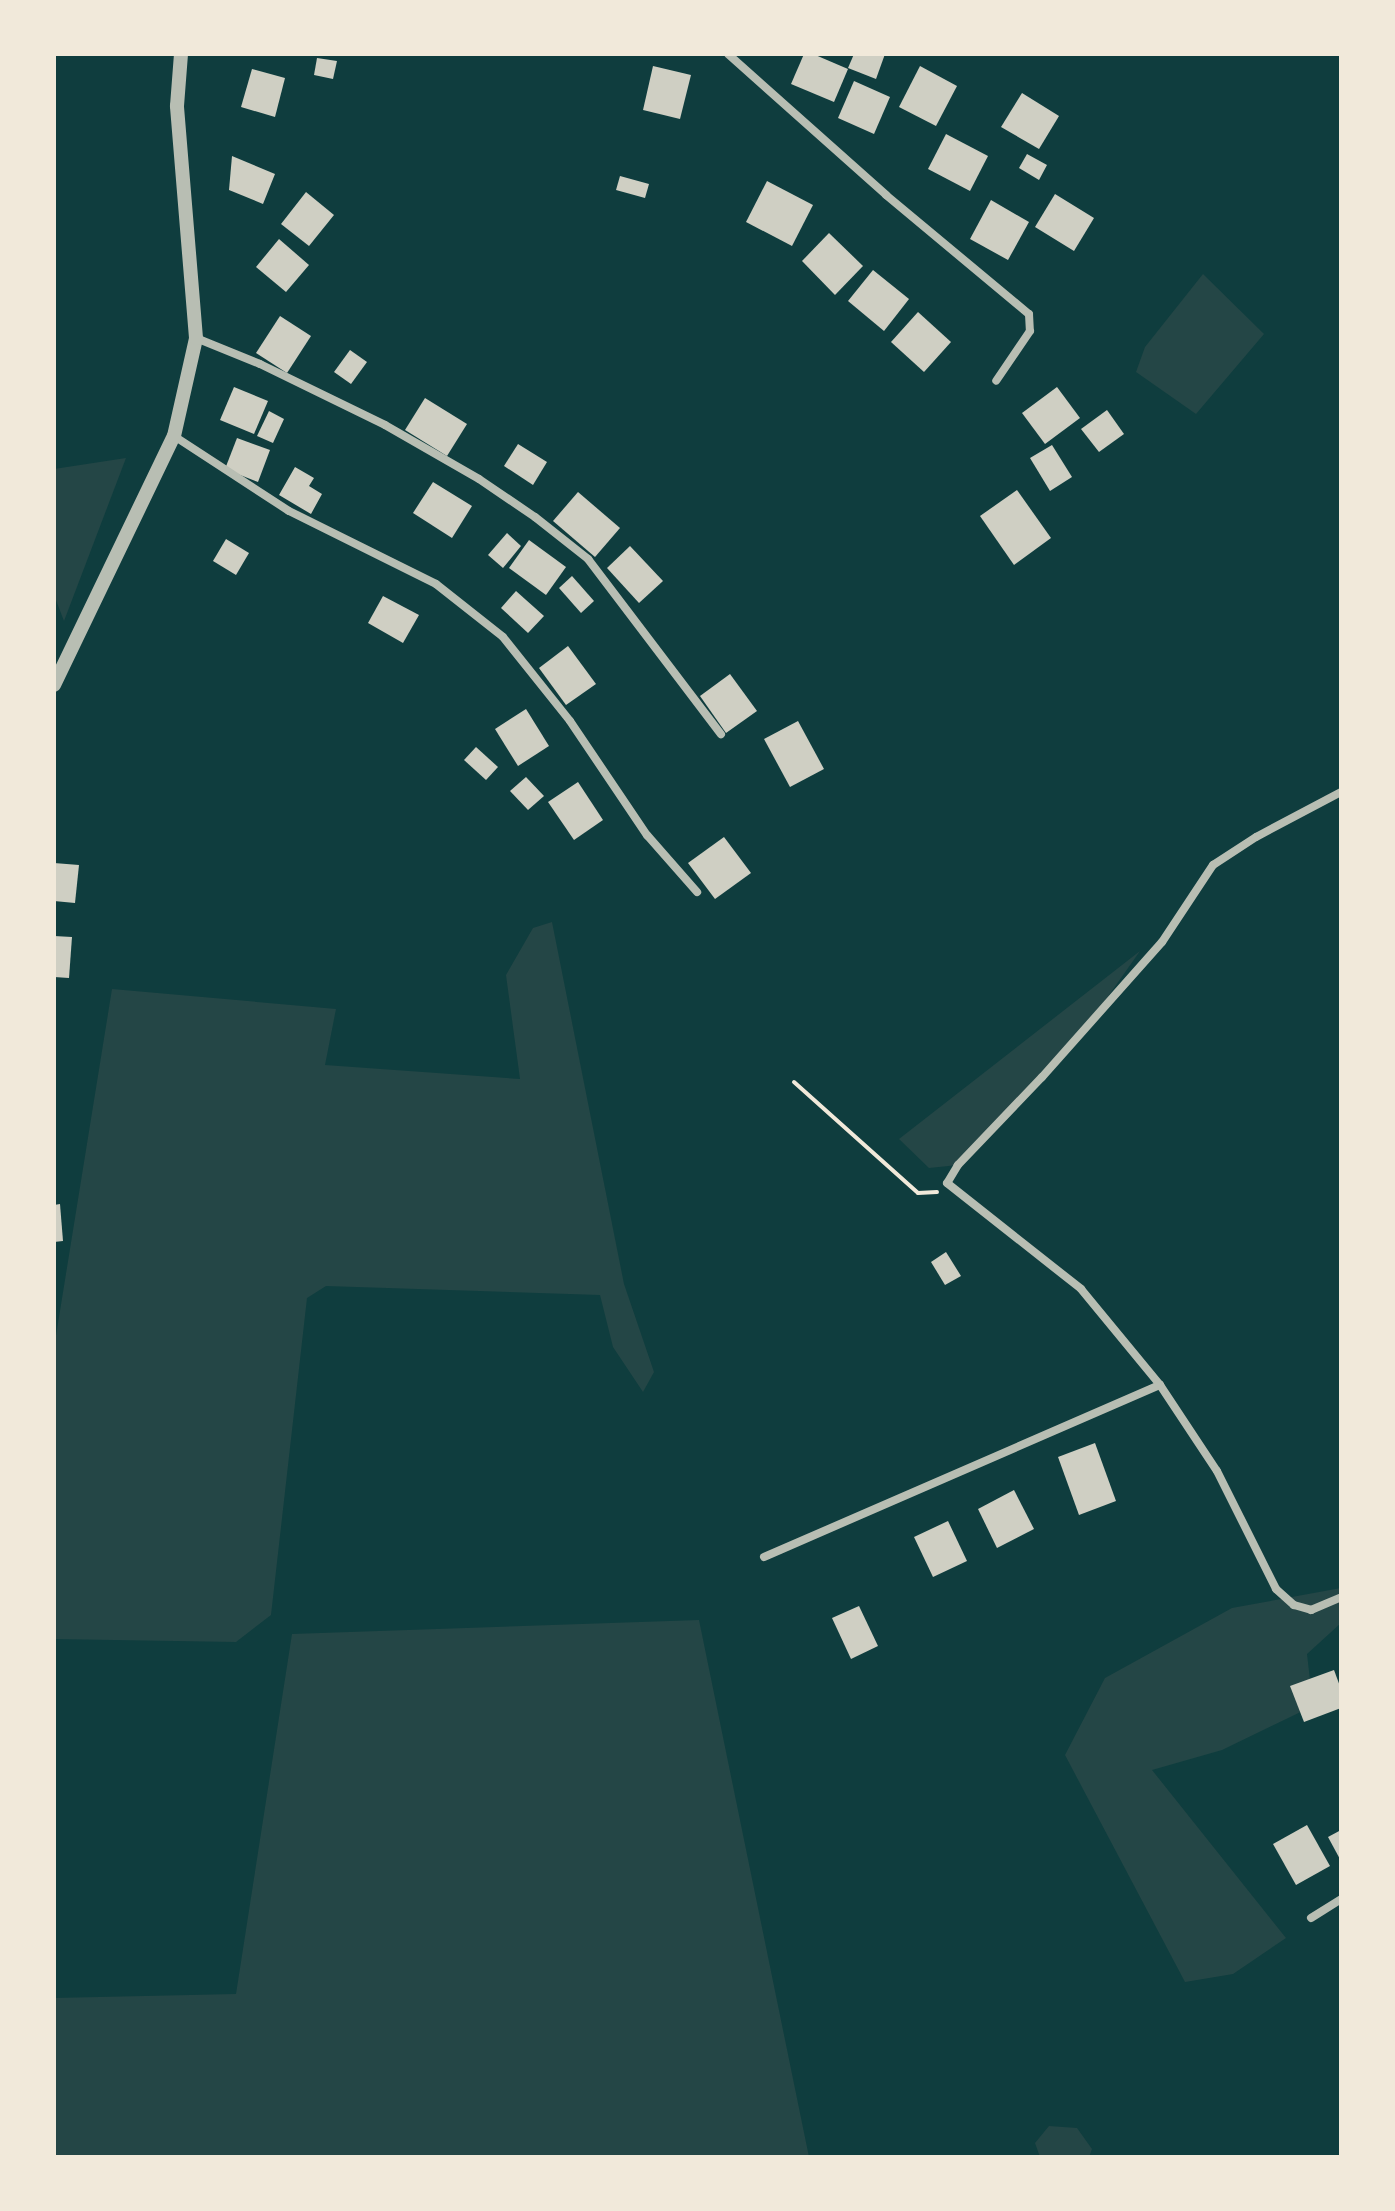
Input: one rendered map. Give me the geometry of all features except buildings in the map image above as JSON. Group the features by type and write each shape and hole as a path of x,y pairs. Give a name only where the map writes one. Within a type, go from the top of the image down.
{"street":[{"path":"54,685 174,436 196,338 177,106 181,54"},
{"path":"728,54 886,195 1029,314 1030,331 996,381"},
{"path":"196,338 260,364 385,425 479,479 535,517 588,559 721,734"},
{"path":"174,436 289,511 436,584 503,637 570,721 647,835 697,892"},
{"path":"1341,792 1256,837 1213,865 1162,942 1042,1077 958,1165 947,1183 1081,1289 1160,1385 1217,1471 1276,1589 1294,1605 1311,1610 1341,1597"},
{"path":"764,1557 1160,1385"},
{"path":"1311,1918 1341,1899"}],"path":[{"path":"794,1082 918,1193 956,1191"}],"shaded area":[{"path":"1203,274 1264,334 1196,414 1136,372 1145,347"},
{"path":"126,458 64,621 54,595 54,469"},
{"path":"552,922 624,1284 654,1372 643,1392 613,1347 600,1295 326,1286 307,1298 271,1615 236,1642 54,1639 54,1348 112,989 336,1009 325,1065 520,1079 506,975 533,928"},
{"path":"1140,951 1088,1025 958,1165 929,1168 899,1139"},
{"path":"1341,1588 1341,1623 1307,1654 1313,1706 1222,1750 1152,1770 1286,1938 1233,1974 1185,1982 1065,1755 1105,1678 1232,1608"},
{"path":"699,1620 809,2157 54,2157 54,1998 236,1994 292,1634"},
{"path":"1049,2126 1077,2128 1092,2149 1089,2157 1040,2157 1035,2143"}]}
